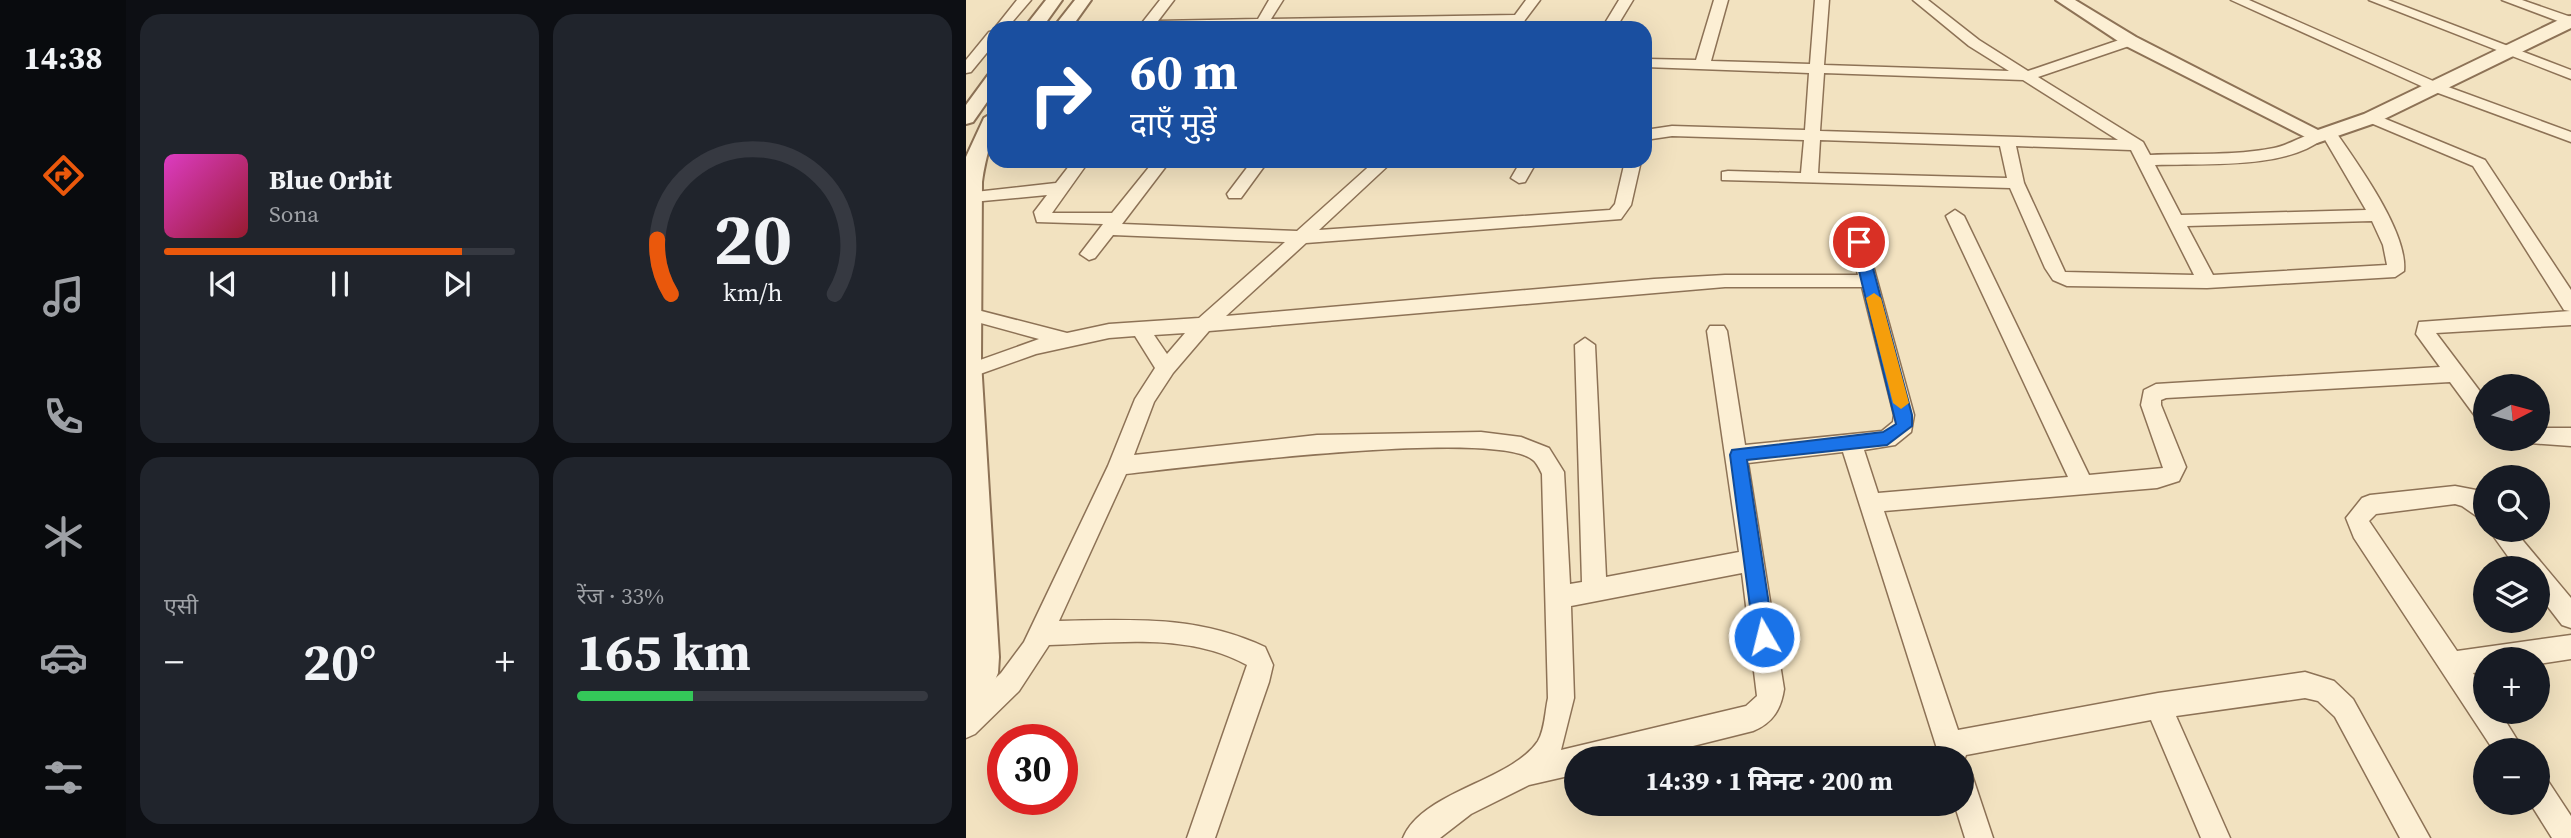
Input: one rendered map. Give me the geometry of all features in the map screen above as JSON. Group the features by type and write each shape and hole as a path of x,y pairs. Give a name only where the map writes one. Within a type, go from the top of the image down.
{"street":[{"path":"1006,21 1024,0"},
{"path":"1038,21 1054,0"},
{"path":"1067,21 1083,0"},
{"path":"1150,21 1167,0"},
{"path":"1263,21 1276,0"},
{"path":"1517,21 1533,0"},
{"path":"1613,21 1626,0"},
{"path":"1702,66 1721,0"},
{"path":"1809,178 1822,0"},
{"path":"1920,0 1974,43 2141,152 2207,282"},
{"path":"2007,141 2016,183 2059,276 2079,282 2207,282 2395,271 2398,259 2378,215 2323,136 2130,41 2064,0"},
{"path":"2238,0 2435,87 2571,137"},
{"path":"2376,0 2571,75"},
{"path":"2509,0 2571,22"},
{"path":"1365,21 1433,21"},
{"path":"1652,134 1672,131 2007,141 2141,152 2271,153 2300,147 2371,118 2571,22"},
{"path":"1652,63 2027,76 2130,41"},
{"path":"966,69 987,44"},
{"path":"966,118 987,89"},
{"path":"2371,118 2479,163 2571,305"},
{"path":"966,709 982,673 983,657 969,372 970,177 987,135"},
{"path":"1076,168 1043,212 1043,218 1302,237 1615,215 1623,205 1631,168"},
{"path":"1089,254 1157,168"},
{"path":"1235,194 1255,168"},
{"path":"966,725 1010,682 1042,633 1119,466 1145,399 1166,368 1204,326 1377,168"},
{"path":"1519,178 1525,168"},
{"path":"1728,176 2016,183"},
{"path":"970,177 1060,188"},
{"path":"2176,221 2378,215"},
{"path":"1955,216 2082,485"},
{"path":"1738,455 1887,439 1904,426 1904,415 1854,222"},
{"path":"969,372 1065,339 1109,331 1204,326 1654,285 1725,281 1869,281"},
{"path":"970,313 1065,339"},
{"path":"2473,398 2426,334 2426,327 2571,318"},
{"path":"1140,329 1166,368"},
{"path":"1638,746 1753,718 1762,713 1769,704 1771,689 1738,455 1717,331"},
{"path":"1585,345 1594,590"},
{"path":"1870,503 2171,475 2175,467 2151,405 2151,396 2156,392 2455,374"},
{"path":"2550,437 2571,436"},
{"path":"1119,466 1317,444 1481,441 1521,446 1541,454 1553,471 1561,698 1554,734 1546,751 1526,772"},
{"path":"1851,444 1949,746"},
{"path":"2473,501 2468,497 2455,495 2370,505 2357,518 2501,738"},
{"path":"2510,542 2521,556"},
{"path":"1559,597 1753,560"},
{"path":"2550,591 2571,617"},
{"path":"1042,633 1174,633 1214,637 1256,656 1260,665 1256,682 1201,838"},
{"path":"2451,664 2571,647"},
{"path":"1974,746 2158,706 2305,685 2325,690 2344,708 2416,838"},
{"path":"2158,706 2216,838"},
{"path":"1417,838 1461,804 1526,772 1564,763"},
{"path":"2550,809 2569,838"},
{"path":"1972,816 1979,838"}],"slow traffic":[{"path":"1874,298 1901,403"}],"route":[{"path":"1764,637 1738,455 1887,439 1899,433 1904,426 1904,415 1859,242"}]}
